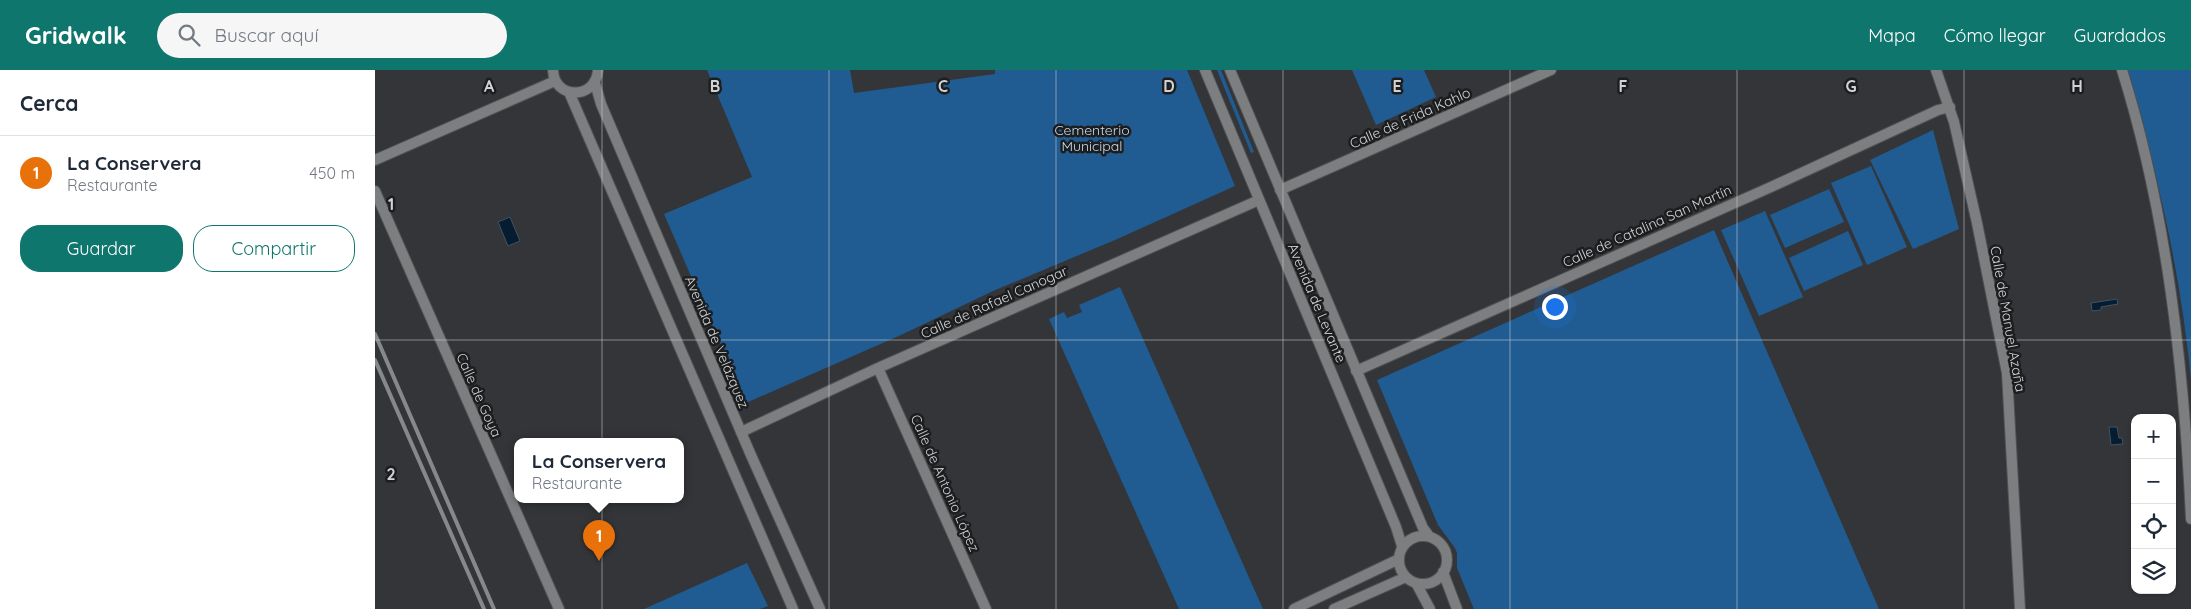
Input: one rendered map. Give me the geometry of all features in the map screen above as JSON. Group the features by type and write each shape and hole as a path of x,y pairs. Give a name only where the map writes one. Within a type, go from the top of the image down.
{"street":[{"path":"553,70 555,81 561,88 569,92 580,93 595,83 598,70"},
{"name":"Avenida de Levante","path":"1205,70 1396,527 1402,546"},
{"name":"Avenida de Levante","path":"1230,70 1423,528 1429,536"},
{"name":"Calle de Frida Kahlo","path":"1280,190 1551,70"},
{"name":"Calle de Manuel Azaña","path":"1936,70 1950,108 1977,223 2007,373 2020,609"},
{"path":"2122,70 2159,216 2173,309 2184,412 2191,519"},
{"path":"375,160 555,81"},
{"name":"Avenida de Velázquez","path":"595,83 601,104 819,609"},
{"path":"569,92 793,609"},
{"name":"Calle de Catalina San Martín","path":"1356,371 1771,187 1938,110 1950,108"},
{"name":"Calle de Goya","path":"375,191 559,609"},
{"name":"Calle de Rafael Canogar","path":"741,432 878,368 1259,200"},
{"name":"Calle de Antonio López","path":"878,368 986,609"},
{"path":"1416,583 1431,582 1443,572 1446,566 1446,554 1440,542 1429,536 1409,539 1402,546 1399,559 1401,571 1406,577 1416,583 1430,609"},
{"path":"1294,609 1399,559"},
{"path":"1443,572 1457,609"},
{"path":"1334,609 1406,577"}],"green space":[{"name":"Cementerio Municipal","path":"707,70 850,70 854,93 995,74 995,70 1187,70 1235,186 1115,240 993,291 901,335 746,403 664,214 752,177"},
{"path":"1217,70 1221,70 1254,152 1251,153"},
{"path":"1352,70 1424,70 1436,97 1376,125"},
{"path":"2128,70 2191,70 2191,380 2187,340 2167,223"},
{"path":"1933,130 1959,229 1913,249 1870,160"},
{"path":"1871,166 1907,247 1867,265 1831,183"},
{"path":"1829,189 1844,222 1785,248 1770,215"},
{"path":"1765,211 1803,297 1759,316 1721,230"},
{"path":"1714,230 1879,609 1474,609 1457,568 1455,548 1438,525 1377,380"},
{"path":"1848,231 1863,265 1804,291 1789,258"},
{"path":"1120,287 1263,609 1179,609 1049,319 1064,312 1067,318 1082,312 1079,305"},
{"path":"747,563 768,606 760,609 644,609"}],"shaded area":[{"path":"510,217 520,241 508,246 498,222"},
{"path":"2117,299 2118,304 2101,307 2101,310 2092,311 2091,303"},
{"path":"2109,427 2117,427 2119,438 2122,438 2123,444 2111,445"}],"railway":[{"path":"375,334 494,609"},
{"path":"375,360 484,609"}],"place":[{"name":"La Conservera","path":"599,561"}]}
